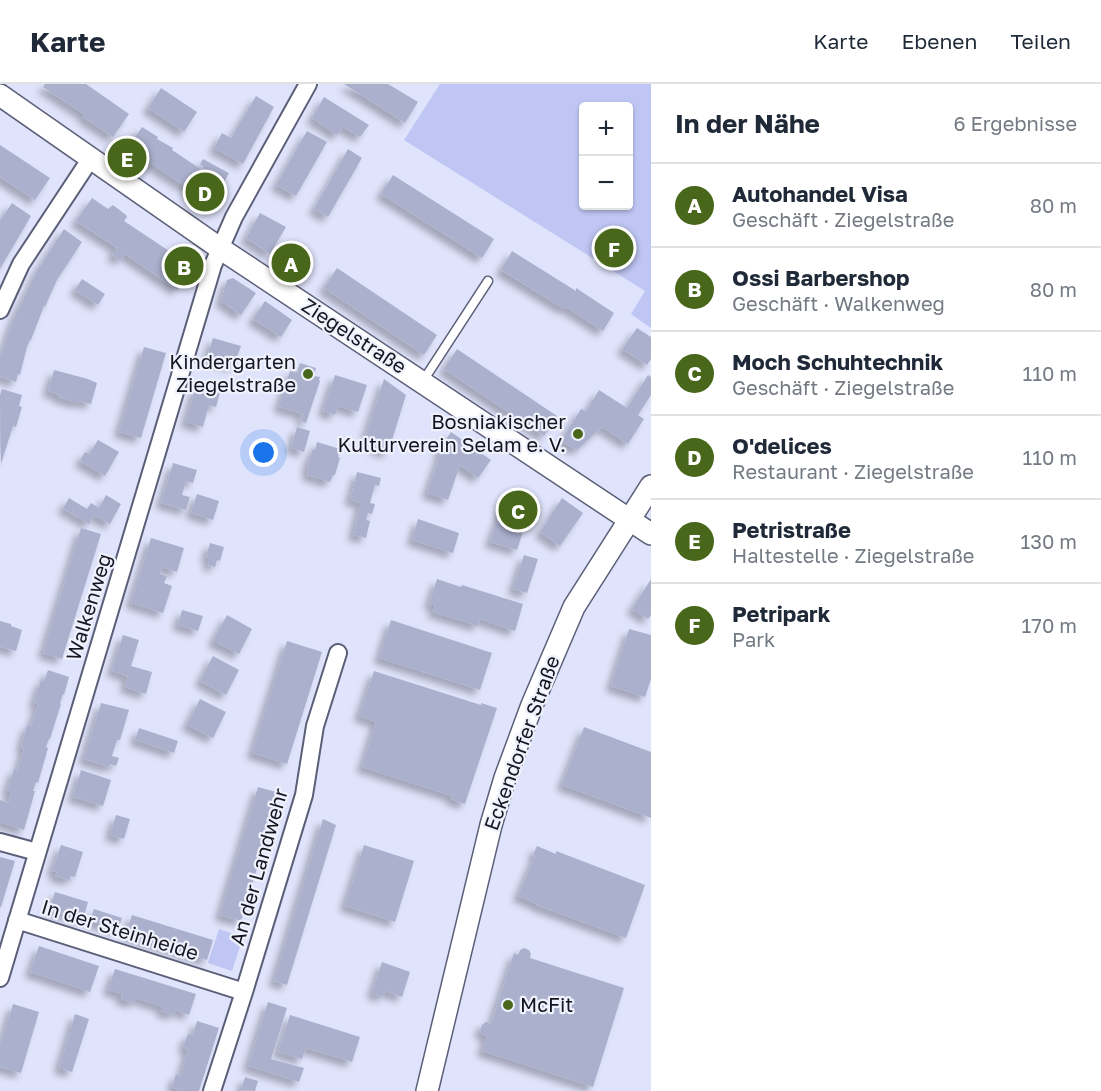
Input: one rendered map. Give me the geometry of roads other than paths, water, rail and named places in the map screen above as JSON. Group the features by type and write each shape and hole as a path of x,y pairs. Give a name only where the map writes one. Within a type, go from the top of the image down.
{"street":[{"name":"Walkenweg","path":"0,978 213,264 234,218 308,84"},
{"name":"Ziegelstraße","path":"0,95 221,249 651,534"},
{"path":"0,310 21,264 91,158"},
{"name":"Eckendorfer Straße","path":"427,1091 490,825 532,705 574,607 651,486"},
{"name":"An der Landwehr","path":"212,1091 304,795 315,726 338,654"},
{"path":"0,842 37,852"},
{"name":"In der Steinheide","path":"17,920 244,992"}],"lane":[{"path":"422,381 488,281"}],"place":[{"name":"Petristraße","path":"127,158"},
{"name":"O'delices","path":"205,192"},
{"name":"Petripark","path":"614,248"},
{"name":"Autohandel Visa","path":"291,263"},
{"name":"Ossi Barbershop","path":"184,266"},
{"name":"Kindergarten Ziegelstraße","path":"308,374"},
{"name":"Bosniakischer Kulturverein Selam e. V.","path":"578,434"},
{"name":"Moch Schuhtechnik","path":"518,510"},
{"name":"McFit","path":"508,1005"}]}
